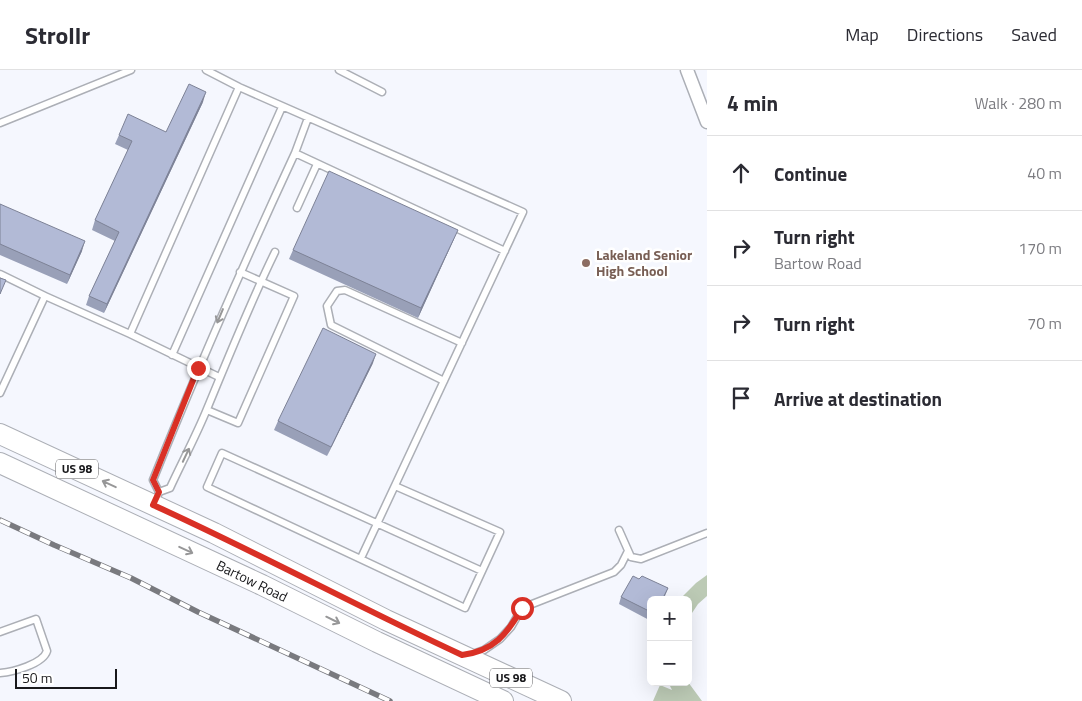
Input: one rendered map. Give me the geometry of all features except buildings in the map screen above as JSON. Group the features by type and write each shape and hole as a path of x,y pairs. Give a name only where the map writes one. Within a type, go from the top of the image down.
{"main road":[{"name":"Bartow Road","path":"0,434 503,701"},
{"name":"Bartow Road","path":"0,463 150,512 272,562 386,620 560,701"}],"street":[{"path":"687,70 707,122"}],"lane":[{"path":"0,123 131,70"},
{"path":"206,70 239,88 523,212 361,558"},
{"path":"339,70 382,92"},
{"path":"130,334 239,88"},
{"path":"172,355 282,107"},
{"path":"150,512 153,480 198,368 295,153 308,118"},
{"path":"295,153 505,252"},
{"path":"297,208 317,164"},
{"path":"150,512 170,488 207,410 219,377 275,252"},
{"path":"207,410 238,423 294,296 240,272"},
{"path":"0,274 219,377"},
{"path":"444,381 331,325 327,306 337,291 345,290 462,343"},
{"path":"1,389 45,296"},
{"path":"395,486 500,532 465,608 208,486 222,453 482,571"},
{"path":"619,530 631,557 641,559 707,533"},
{"path":"462,655 484,650 500,639 511,627 522,608 614,572 628,551"},
{"path":"0,632 36,619 48,651 42,660 0,673"}],"green space":[{"path":"707,575 707,596 692,613 692,596 683,596"},
{"path":"660,686 672,690 670,686 691,686 702,701 653,701"}],"railway":[{"path":"0,520 131,578 198,612 390,701"}],"place":[{"name":"Lakeland Senior High School","path":"586,263"}],"route":[{"path":"198,368 153,480 159,492 153,505 214,533 386,620 462,655 484,650 500,639 511,627 522,608"}]}
